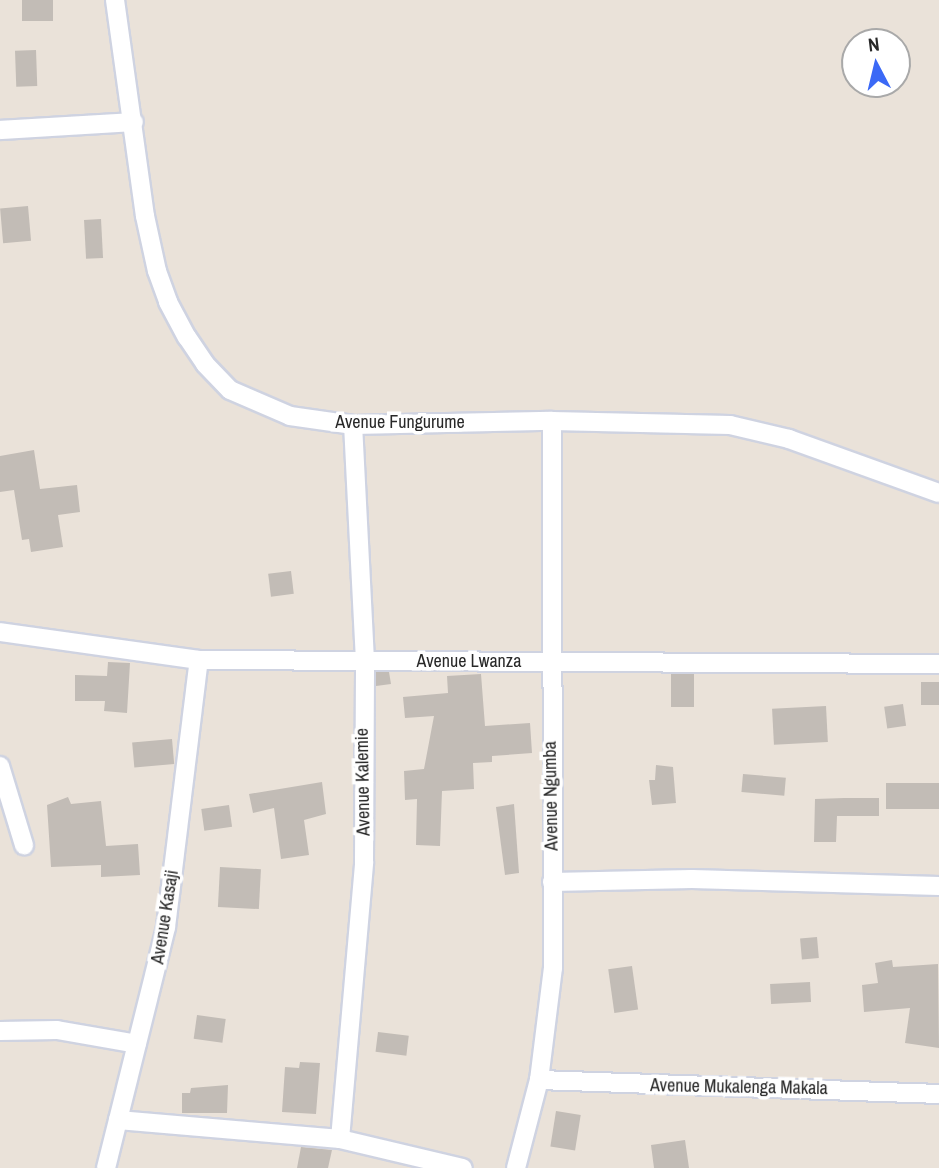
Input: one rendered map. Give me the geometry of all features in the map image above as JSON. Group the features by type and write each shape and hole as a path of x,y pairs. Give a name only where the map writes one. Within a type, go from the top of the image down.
{"street":[{"name":"Avenue Fungurume","path":"115,0 145,216 158,271 168,302 205,364 230,390 257,405 290,416 353,425 552,421 730,425 789,439 939,493"},
{"path":"0,131 134,122"},
{"name":"Avenue Ngumba","path":"516,1168 539,1080 553,968 550,661 552,421"},
{"name":"Avenue Kalemie","path":"340,1139 363,902 365,660 353,425"},
{"name":"Avenue Lwanza","path":"0,632 199,660 939,664"},
{"name":"Avenue Kasaji","path":"106,1168 166,927 199,660"},
{"path":"0,765 24,845"},
{"path":"552,882 692,879 939,886"},
{"path":"0,1031 57,1030 137,1044"},
{"name":"Avenue Mukalenga Makala","path":"539,1080 939,1094"},
{"path":"118,1120 340,1139 463,1168"}],"building":[{"path":"22,0 53,0 53,21 22,21"},
{"path":"36,50 37,86 16,87 15,51"},
{"path":"28,206 31,241 3,243 0,208"},
{"path":"101,219 103,258 86,259 84,220"},
{"path":"34,450 40,489 77,485 80,512 58,515 63,547 31,552 29,539 22,540 14,490 0,492 0,456"},
{"path":"291,571 294,594 271,597 268,574"},
{"path":"108,662 130,663 127,713 104,711 105,701 75,701 75,675 107,676"},
{"path":"376,672 389,672 391,684 376,686"},
{"path":"481,674 485,726 530,723 532,753 492,756 492,762 473,763 474,789 442,791 440,846 416,845 417,799 405,800 404,771 424,769 434,716 405,718 403,697 448,693 447,676"},
{"path":"671,674 694,674 694,707 671,707"},
{"path":"921,682 939,682 939,705 921,705"},
{"path":"903,704 906,726 887,728 884,707"},
{"path":"826,706 828,742 774,745 772,709"},
{"path":"172,739 174,764 134,767 132,742"},
{"path":"656,765 673,767 676,803 652,805 649,780 655,780"},
{"path":"743,774 786,778 784,796 741,792"},
{"path":"322,782 326,814 304,820 309,855 281,859 274,808 253,813 249,794"},
{"path":"886,783 939,783 939,809 886,809"},
{"path":"68,797 71,804 101,801 106,846 138,844 140,875 101,877 101,865 51,867 47,805"},
{"path":"879,798 879,816 837,816 836,842 814,842 815,799"},
{"path":"514,804 519,873 505,875 496,807"},
{"path":"229,805 232,827 204,831 201,809"},
{"path":"220,867 261,869 259,909 218,907"},
{"path":"817,937 819,958 802,959 800,938"},
{"path":"892,960 893,967 938,964 939,1048 905,1043 910,1008 864,1012 862,985 878,983 875,963"},
{"path":"632,966 638,1010 614,1013 608,969"},
{"path":"810,982 811,1002 771,1004 770,984"},
{"path":"197,1015 226,1019 222,1043 194,1039"},
{"path":"378,1032 409,1036 406,1056 376,1052"},
{"path":"300,1062 320,1063 316,1114 282,1112 285,1067 299,1068"},
{"path":"228,1085 227,1113 182,1113 182,1093 190,1093 191,1088"},
{"path":"556,1111 581,1115 575,1150 550,1147"},
{"path":"685,1140 689,1168 654,1168 651,1145"},
{"path":"301,1147 332,1150 328,1168 297,1168"}]}
